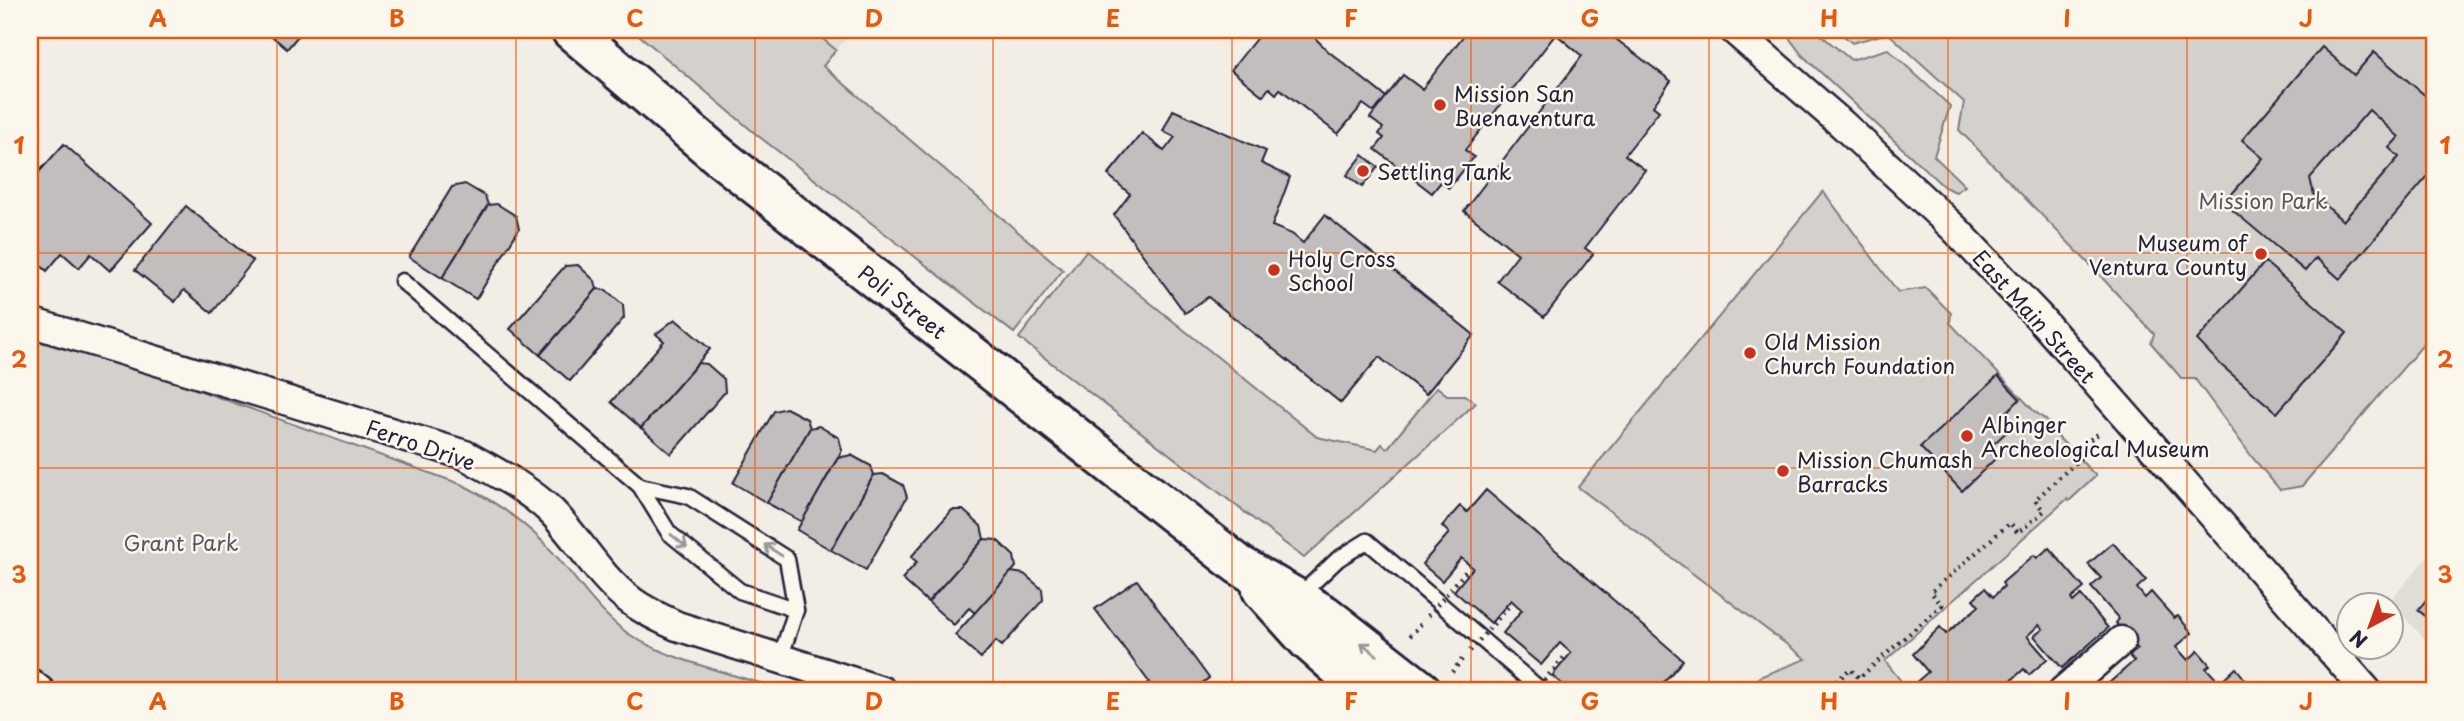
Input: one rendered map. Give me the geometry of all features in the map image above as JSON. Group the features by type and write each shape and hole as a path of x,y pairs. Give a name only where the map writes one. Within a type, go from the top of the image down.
{"main road":[{"name":"Poli Street","path":"571,30 720,157 1239,565 1437,682"},
{"name":"Poli Street","path":"1239,565 1308,641 1365,691"}],"street":[{"name":"East Main Street","path":"1734,30 1842,124 1955,229 2039,317 2364,690"},
{"name":"Ferro Drive","path":"30,322 465,455 520,486 549,510 574,536 612,584 648,612 677,625 881,691"},
{"path":"2067,690 2121,641"},
{"path":"30,683 40,691"}],"lane":[{"path":"402,281 640,486 669,533 740,591 796,610"},
{"path":"640,486 688,496 787,559 796,610 780,659"},
{"path":"1297,598 1338,559 1367,541 1542,691"}],"path":[{"path":"1826,691 1850,669 1858,678 1942,605 1931,592 2010,523 2018,533 2043,511 2035,500 2086,453 2082,445 2105,430"},
{"path":"1408,640 1466,571"},
{"path":"1437,682 1469,651 1507,607"},
{"path":"1535,691 1566,655"}],"shaded area":[{"path":"815,30 854,30 837,49"},
{"path":"2434,549 2434,648 2404,617 2404,592 2397,592"}],"green space":[{"path":"633,30 812,30 836,50 823,66 1063,270 1014,333 757,135"},
{"path":"1787,30 1815,30 1851,60 1888,49 1950,106 1934,156 1965,186 1956,192 1944,187 1802,55"},
{"name":"Mission Park","path":"1837,30 2434,30 2434,332 2302,486 2280,490 2252,457 2195,379 2182,379 2151,343 2154,334 1959,130 1964,102 1888,33 1852,43"},
{"name":"Albinger Archeological Museum","path":"1823,191 1898,292 1926,288 1951,313 1950,323 2034,411 2046,420 2057,436 2096,476 1885,661 1909,691 1747,691 1759,677 1806,659 1578,487"},
{"path":"1086,251 1317,437 1377,450 1382,444 1387,449 1437,387 1447,395 1465,395 1476,403 1304,558 1019,338"},
{"name":"Grant Park","path":"30,339 159,376 463,485 505,510 533,533 600,609 638,640 679,658 787,691 30,691"}],"building":[{"path":"265,30 303,30 287,49"},
{"path":"1263,30 1307,30 1328,51 1386,97 1374,112 1363,104 1338,134 1280,89 1276,94 1269,88 1263,96 1231,70"},
{"name":"Mission San Buenaventura","path":"1468,30 1559,30 1465,150 1474,157 1449,188 1441,182 1432,193 1375,149 1384,138 1379,134 1383,128 1370,118 1403,75 1422,89"},
{"path":"1559,30 1604,30 1671,81 1653,106 1659,111 1625,155 1645,170 1585,248 1593,254 1544,317 1497,281 1518,254 1464,211 1582,56 1556,34"},
{"path":"2322,47 2354,75 2374,52 2434,103 2434,118 2428,125 2434,130 2434,169 2340,279 2316,258 2305,271 2224,203 2263,158 2242,140","holes":["2369,110 2399,137 2389,148 2399,157 2343,221 2314,195 2310,178"]},
{"path":"30,82 39,153 30,154"},
{"name":"Holy Cross School","path":"1173,110 1266,151 1261,163 1290,177 1272,226 1292,234 1303,243 1325,215 1474,335 1426,394 1379,357 1341,403 1208,297 1185,313 1114,215 1130,194 1108,175 1142,133 1164,151 1175,137 1163,131"},
{"path":"64,144 152,223 110,271 91,254 79,268 62,253 47,271 30,256 30,182"},
{"name":"Settling Tank","path":"1363,155 1378,167 1362,187 1347,175"},
{"path":"465,184 485,196 488,205 442,278 409,257 452,187"},
{"path":"497,204 516,216 519,229 476,299 442,278 488,205"},
{"path":"186,206 253,261 212,313 184,290 175,302 135,270"},
{"path":"2265,262 2347,333 2277,413 2221,365 2197,340"},
{"path":"578,265 595,281 597,289 540,355 510,329 565,266"},
{"path":"597,289 606,290 623,305 624,318 570,381 540,355"},
{"path":"675,319 710,349 641,428 611,402 664,341 656,334"},
{"path":"698,363 707,364 724,379 725,392 671,454 641,428"},
{"name":"Albinger Archeological Museum","path":"1998,376 2020,399 2004,415 2014,425 1988,449 1996,458 1962,491 1920,447"},
{"path":"786,408 807,419 810,428 767,503 733,483 774,411"},
{"path":"819,426 839,438 842,450 802,522 767,503 810,428"},
{"path":"851,455 871,466 874,475 831,550 797,530 838,458"},
{"path":"883,474 903,485 907,497 866,570 831,550 874,475"},
{"path":"1486,490 1683,660 1664,682 1671,688 1669,691 1616,691 1609,685 1603,691 1571,691 1552,676 1571,653 1560,643 1541,665 1503,633 1522,610 1511,600 1491,623 1454,591 1473,568 1461,558 1442,581 1422,564 1449,533 1442,526 1460,506 1467,512"},
{"path":"952,510 963,510 981,526 984,539 928,602 902,579 917,562 911,557"},
{"path":"984,539 997,540 1014,556 1016,567 975,613 969,608 954,625 928,602"},
{"path":"2113,543 2146,580 2137,588 2145,598 2151,592 2174,618 2178,616 2192,633 2176,647 2188,660 2198,651 2210,665 2206,668 2220,683 2236,668 2248,683 2245,686 2250,691 2100,691 2134,661 2129,656 2138,649 2116,623 2119,619 2091,587 2101,578 2088,564"},
{"path":"2049,548 2084,588 2071,599 2073,602 2081,595 2108,628 2062,668 2034,636 2043,629 2039,625 2027,636 2047,659 2029,675 2024,669 2004,687 2008,691 1920,691 1914,684 1928,672 1913,654 1940,627 1946,634 1979,606 1973,599 1985,588 1993,597 2004,586 2002,583 2034,555 2037,558"},
{"path":"1011,572 1024,574 1042,589 1043,600 1002,646 996,641 981,658 955,635"},
{"path":"1137,580 1209,678 1191,691 1137,691 1149,682 1095,609"},
{"path":"2434,590 2434,623 2418,610"}],"place":[{"name":"Mission San Buenaventura","path":"1440,105"},
{"name":"Settling Tank","path":"1363,171"},
{"name":"Museum of Ventura County","path":"2261,254"},
{"name":"Holy Cross School","path":"1274,270"},
{"name":"Old Mission Church Foundation","path":"1750,353"},
{"name":"Albinger Archeological Museum","path":"1967,436"},
{"name":"Mission Chumash Barracks","path":"1783,471"}]}
